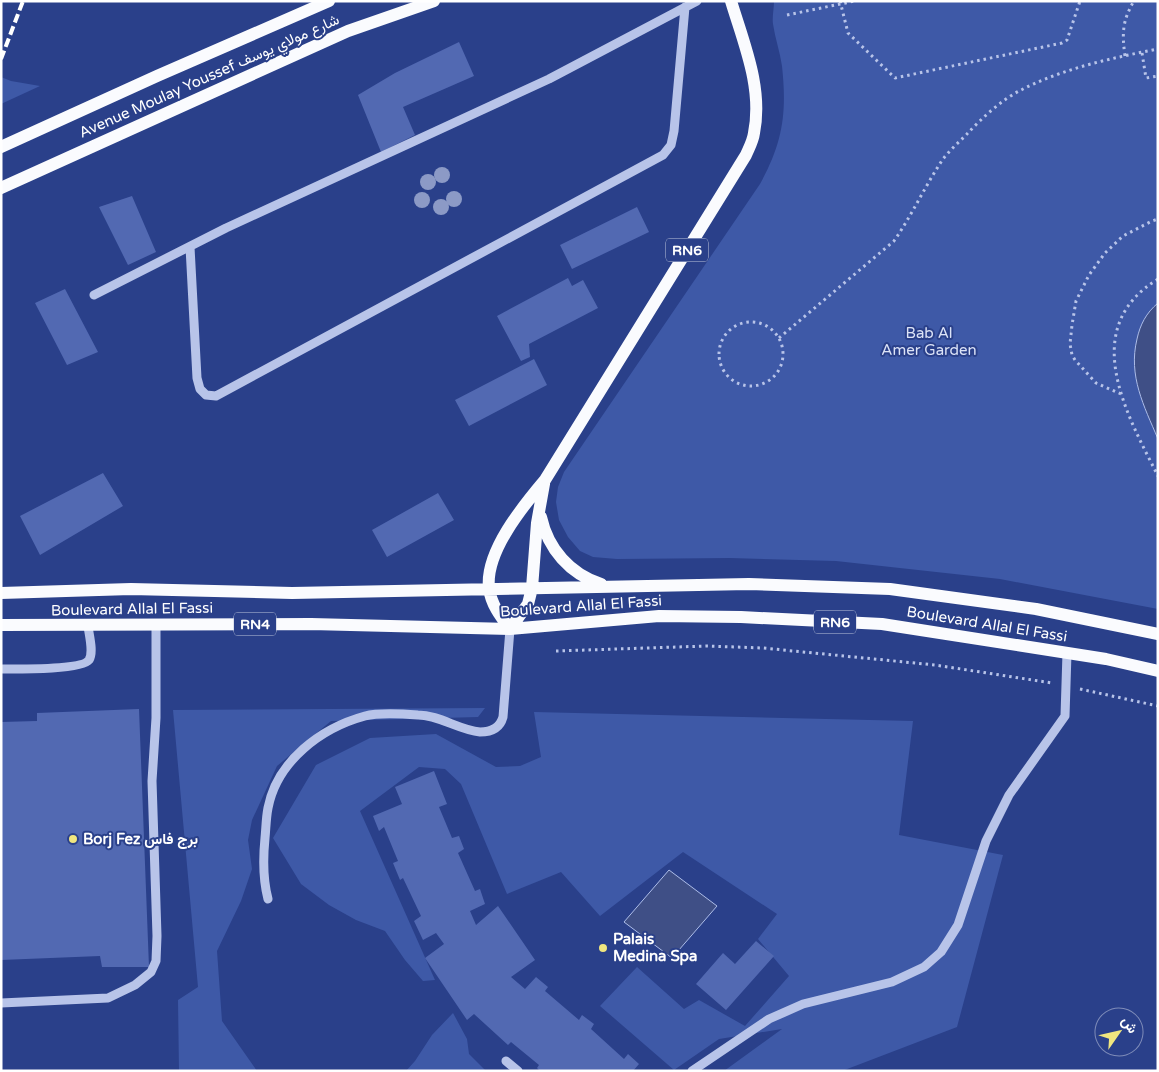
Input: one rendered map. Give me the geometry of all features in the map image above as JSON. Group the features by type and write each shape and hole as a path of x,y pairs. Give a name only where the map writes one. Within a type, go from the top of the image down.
{"main road":[{"name":"Avenue Moulay Youssef شارع مولاي يوسف","path":"1,147 329,1"},
{"name":"Avenue Moulay Youssef شارع مولاي يوسف","path":"1,188 348,31 434,1"},
{"name":"RN6","path":"545,480 537,523 532,588 528,604 510,629 494,605 489,588 489,572 508,529 525,503 545,480 746,155 754,135 757,111 755,78 731,1"},
{"path":"539,510 543,528 551,545 560,557 575,572 591,581 608,586"},
{"name":"Boulevard Allal El Fassi","path":"1,593 131,589 292,593 749,584 890,589 1036,609 1158,634"},
{"name":"Boulevard Allal El Fassi","path":"1,625 340,625 510,629 659,616 750,618 882,624 1106,659 1158,671"}],"street":[{"path":"94,295 316,186 549,79 698,1"},
{"path":"190,247 197,378 200,389 206,395 216,396 663,155 671,145 674,131 685,7"},
{"path":"1,1003 108,998 135,985 154,966 157,936 152,780 156,718 156,624"},
{"path":"1,669 71,667 84,664 89,660 91,654 88,626"},
{"path":"268,899 265,886 264,847 268,807 276,785 291,759 327,730 366,716 421,715 480,732 493,731 501,724 503,717 510,629"},
{"path":"692,1071 770,1018 803,1004 892,982 924,967 941,952 958,925 986,841 1009,795 1064,716 1067,653"},
{"path":"506,1060 518,1071"}],"path":[{"path":"787,15 855,1"},
{"path":"840,3 848,33 895,78 1062,43 1067,40 1080,1"},
{"path":"1125,56 1122,35 1126,13 1134,1"},
{"path":"779,338 894,241 908,221 944,157 996,108 1021,90 1054,75 1125,56 1158,50"},
{"path":"1142,53 1146,78 1158,76"},
{"path":"1121,394 1096,383 1072,355 1070,344 1076,301 1089,274 1105,253 1123,236 1152,220 1158,219"},
{"path":"1158,279 1134,297 1121,317 1114,345 1115,376 1129,420 1158,476"},
{"path":"743,322 764,324 773,330 779,338 783,348 784,359 780,370 768,381 753,387 742,386 732,381 724,373 718,353 726,334 733,327 743,322"},
{"path":"556,651 707,646 763,648 935,665 1066,685 1158,706"}],"green space":[{"name":"Bab Al Amer Garden","path":"774,1 1158,1 1158,609 1000,579 836,561 730,558 617,559 593,557 580,551 568,537 559,520 556,502 558,487 564,472 760,184 774,154 782,127 784,98 782,66 773,24"},
{"path":"1,77 11,81 40,86 1,104"},
{"path":"485,708 478,717 331,721 277,766 252,820 248,840 252,869 241,901 217,951 222,1021 257,1071 179,1071 178,1000 198,987 173,710"},
{"path":"534,712 913,721 899,835 1003,855 957,1027 842,1071 724,1071 782,1029 719,1039 674,1070 600,1006 637,967 684,1009 699,1000 745,1026 789,976 758,939 777,914 683,852 600,916 561,872 507,894 461,784 445,769 419,767 360,811 435,980 423,981 405,960 385,931 356,920 329,905 301,884 273,838 316,765 370,738 436,734 496,767 520,766 541,757"},
{"path":"453,1013 467,1039 469,1054 486,1071 406,1071 432,1035"}],"shaded area":[{"path":"1158,303 1158,439 1139,390 1136,378 1135,353 1137,339 1144,320"},
{"path":"669,870 717,906 672,958 624,922"}],"building":[{"path":"459,42 474,76 403,107 415,135 381,152 358,95 395,73"},
{"path":"132,196 156,252 128,265 99,207"},
{"path":"637,207 649,232 572,269 560,245"},
{"path":"568,278 572,286 583,280 598,308 529,344 530,357 521,361 497,316"},
{"path":"65,289 98,352 67,365 35,303"},
{"path":"534,359 547,385 469,426 455,400"},
{"path":"103,473 123,506 40,555 20,516"},
{"path":"438,493 454,520 387,557 372,530"},
{"name":"Borj Fez برج فاس","path":"139,709 149,967 102,967 100,956 1,960 1,722 37,721 37,713"},
{"path":"434,771 447,804 439,807 452,838 459,836 464,849 458,853 475,891 480,889 485,904 470,911 476,925 498,906 535,960 511,977 525,989 536,977 548,987 545,991 579,1020 582,1015 594,1024 591,1029 624,1059 628,1054 639,1064 633,1071 540,1071 537,1068 539,1065 511,1042 508,1045 474,1014 467,1020 425,958 444,944 436,933 423,940 414,921 421,916 403,878 400,880 393,863 398,861 384,827 379,831 373,816 402,804 395,787"},
{"path":"756,941 774,956 726,1010 696,984 723,953 735,964"}],"railway":[{"path":"1,59 23,1"}],"place":[{"name":"Borj Fez برج فاس","path":"73,839"},
{"name":"Palais Medina Spa","path":"603,948"}]}
